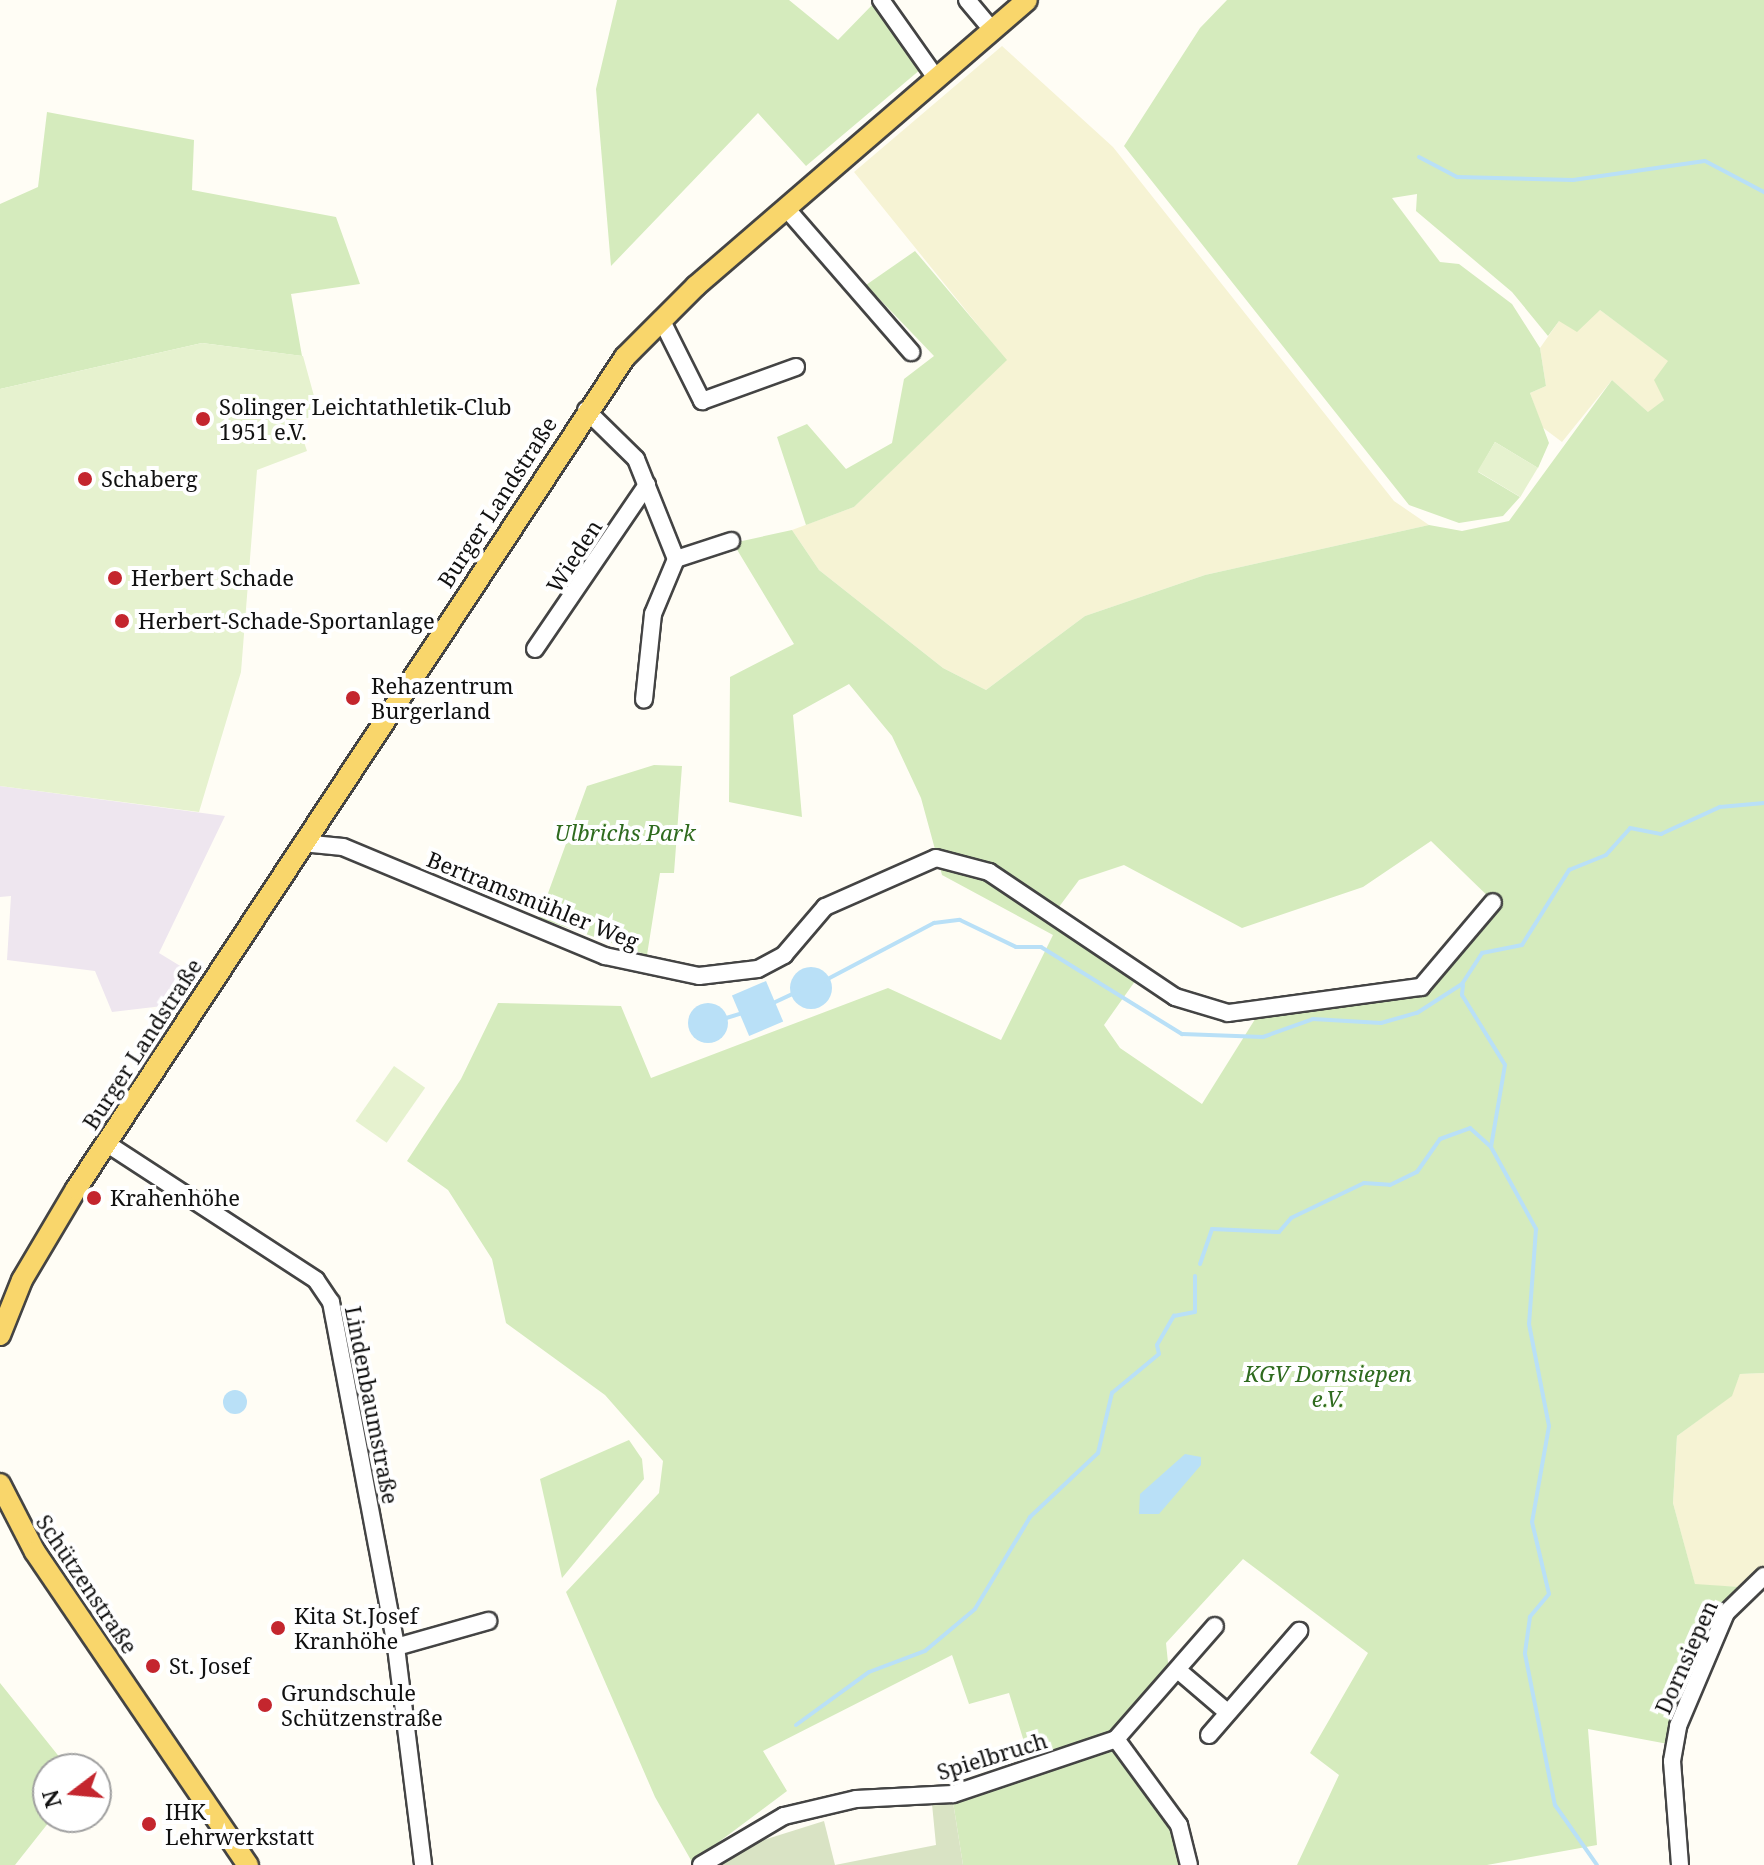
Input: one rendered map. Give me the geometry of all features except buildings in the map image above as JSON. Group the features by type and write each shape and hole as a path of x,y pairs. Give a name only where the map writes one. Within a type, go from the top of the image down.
{"main road":[{"name":"Burger Landstraße","path":"0,1334 37,1251 586,410 661,319 1027,0"},
{"name":"Schützenstraße","path":"0,1484 35,1552 248,1865"}],"street":[{"path":"881,0 936,78"},
{"path":"967,0 992,30"},
{"path":"786,208 911,352"},
{"path":"661,319 702,401 796,367"},
{"path":"586,410 636,459 676,559 653,614 644,700"},
{"name":"Wieden","path":"535,649 647,485"},
{"path":"676,559 731,541"},
{"name":"Bertramsmühler Weg","path":"302,843 343,847 605,956 713,976 773,961 825,907 936,858 989,872 1175,997 1228,1013 1421,987 1493,902"},
{"name":"Lindenbaumstraße","path":"106,1143 316,1280 329,1298 396,1647 423,1865"},
{"name":"Dornsiepen","path":"1680,1865 1672,1761 1678,1726 1726,1613 1764,1576"},
{"path":"396,1647 488,1621"},
{"name":"Spielbruch","path":"701,1865 784,1816 856,1799 953,1794 1116,1739 1179,1671 1215,1626"},
{"path":"1209,1735 1299,1631"},
{"path":"1179,1671 1227,1712"},
{"path":"1116,1739 1179,1825 1189,1865"}],"shaded area":[{"path":"1002,46 1113,147 1394,501 1429,525 1205,575 1085,616 986,690 943,668 819,570 792,530 854,507 1006,360 854,172"},
{"path":"1600,310 1669,361 1664,400 1649,413 1612,380 1562,442 1542,427 1530,393 1546,386 1540,348 1559,321"},
{"path":"0,786 225,816 159,953 195,975 171,1005 112,1012 95,971 7,960 11,896 0,897"},
{"path":"1764,1373 1764,1573 1740,1587 1695,1585 1673,1503 1677,1436 1731,1396 1740,1374"}],"green space":[{"path":"617,0 789,0 838,40 875,2 921,69 806,166 758,113 611,266 596,89"},
{"name":"KGV Dornsiepen e.V.","path":"1227,0 1764,0 1764,1373 1740,1374 1732,1396 1677,1436 1673,1503 1695,1584 1740,1587 1721,1611 1668,1744 1588,1729 1597,1845 1487,1865 1297,1865 1339,1775 1310,1753 1368,1653 1243,1559 1166,1643 1169,1672 1112,1735 1174,1830 1182,1865 963,1865 953,1802 1033,1771 1009,1693 969,1704 952,1655 763,1751 787,1791 692,1862 655,1797 566,1592 659,1493 663,1461 605,1395 506,1323 492,1259 448,1190 407,1161 461,1079 498,1003 621,1006 651,1078 888,988 1001,1040 1053,935 942,875 921,798 892,736 849,684 793,715 802,817 729,802 730,677 794,644 733,543 792,530 819,570 943,668 986,690 1085,616 1205,575 1429,525 1462,531 1509,521 1612,380 1648,412 1664,400 1654,380 1668,361 1600,310 1577,332 1559,321 1548,336 1512,292 1416,211 1417,194 1392,198 1440,262 1459,264 1512,304 1540,348 1546,386 1530,393 1549,443 1538,468 1495,442 1478,472 1520,497 1503,516 1459,523 1409,505 1124,146 1200,28","holes":["1431,841 1497,905 1443,976 1427,990 1257,1016 1202,1104 1120,1048 1104,1025 1138,977 1053,915 1079,880 1124,865 1242,928 1363,887"]},
{"path":"47,112 194,140 192,190 336,217 360,284 291,294 302,356 202,343 0,389 0,204 38,187"},
{"path":"915,251 1007,360 854,507 806,525 777,437 807,424 846,469 892,443 904,379 934,356 866,285"},
{"name":"Herbert-Schade-Sportanlage","path":"202,343 303,356 320,418 296,418 307,451 257,470 241,672 199,812 0,786 0,389"},
{"path":"1495,442 1538,468 1520,497 1477,471"},
{"name":"Ulbrichs Park","path":"654,765 682,766 674,873 660,873 647,955 539,918 587,786"},
{"path":"394,1066 425,1088 387,1143 356,1121"},
{"path":"629,1440 642,1459 644,1479 562,1578 540,1479"},
{"path":"0,1683 56,1753 32,1753 32,1833 40,1833 15,1865 0,1865"},
{"path":"953,1802 963,1865 835,1865 936,1845 932,1804"},
{"path":"824,1821 835,1865 714,1865 741,1847"}],"water":[{"path":"811,967 826,973 832,988 826,1003 811,1009 796,1003 790,988 796,973"},
{"path":"766,981 783,1022 749,1036 732,995"},
{"path":"708,1003 722,1009 728,1023 722,1037 708,1043 694,1037 688,1023 694,1009"},
{"path":"235,1390 246,1397 247,1402 240,1413 235,1414 224,1407 223,1402 230,1391"},
{"path":"1185,1454 1201,1457 1201,1465 1159,1514 1139,1514 1140,1494"}],"waterway":[{"path":"1419,157 1457,177 1573,180 1705,161 1764,192"},
{"path":"822,982 934,923 960,920 1016,947 1041,947 1182,1034 1263,1037 1313,1019 1381,1023 1417,1013 1462,984 1482,953 1522,945 1569,870 1606,855 1630,828 1661,834 1720,807 1764,803"},
{"path":"1463,985 1462,995 1505,1065 1491,1147 1536,1229 1529,1324 1549,1426 1532,1522 1549,1594 1530,1617 1525,1654 1555,1805 1597,1865"},
{"path":"771,1004 799,991"},
{"path":"723,1019 743,1013"},
{"path":"1200,1264 1212,1229 1279,1232 1291,1218 1364,1183 1390,1185 1417,1172 1440,1139 1470,1128 1491,1147"},
{"path":"796,1725 869,1672 925,1651 975,1609 1030,1517 1098,1453 1112,1393 1159,1354 1157,1345 1174,1316 1195,1312 1195,1276"}],"place":[{"name":"Solinger Leichtathletik-Club 1951 e.V.","path":"203,419"},
{"name":"Schaberg","path":"85,479"},
{"name":"Herbert Schade","path":"115,578"},
{"name":"Herbert-Schade-Sportanlage","path":"122,621"},
{"name":"Rehazentrum Burgerland","path":"353,698"},
{"name":"Krahenhöhe","path":"94,1198"},
{"name":"Kita St.Josef Kranhöhe","path":"278,1628"},
{"name":"St. Josef","path":"153,1666"},
{"name":"Grundschule Schützenstraße","path":"265,1705"},
{"name":"IHK Lehrwerkstatt","path":"149,1824"}]}
